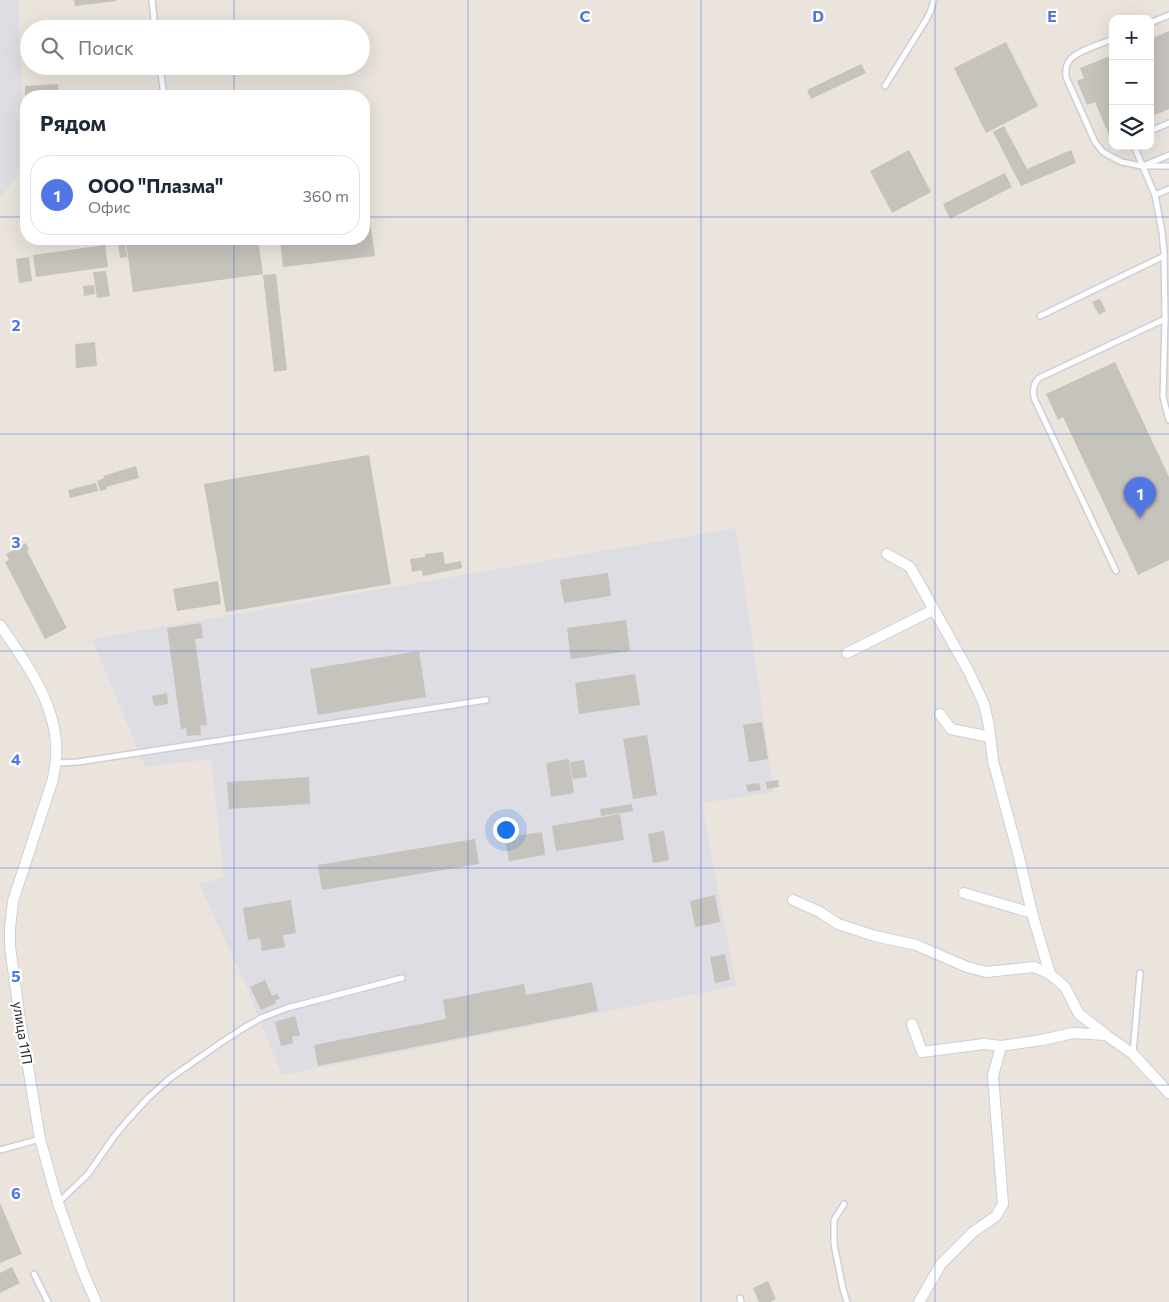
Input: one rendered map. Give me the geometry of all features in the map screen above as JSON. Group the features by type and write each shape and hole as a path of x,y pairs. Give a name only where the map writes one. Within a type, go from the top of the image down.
{"street":[{"path":"887,554 910,567 969,672 984,704 993,761 1032,913 1050,974"},
{"path":"847,652 933,610"},
{"name":"улица 11П","path":"0,625 23,658 46,702 56,743 53,779 13,901 10,947 40,1139 58,1203 96,1302"},
{"path":"940,714 951,729 990,738"},
{"path":"964,893 1032,913"},
{"path":"793,900 820,912 838,924 876,936 916,945 967,967 986,972 1034,967 1050,974 1064,987 1079,1014 1133,1054 1169,1093"},
{"path":"912,1024 922,1052 984,1044 1001,1046 1073,1033 1106,1035"},
{"path":"920,1302 941,1264 972,1233 996,1216 1002,1204 993,1076 1001,1046"}],"lane":[{"path":"152,0 154,20"},
{"path":"885,86 926,20 934,0"},
{"path":"1154,21 1169,15"},
{"path":"1109,41 1075,55 1069,61 1066,69 1066,77 1094,142 1103,152 1122,162 1142,166 1169,166"},
{"path":"161,75 163,90"},
{"path":"1154,129 1169,123"},
{"path":"1136,150 1155,195 1162,232 1165,319 1163,397 1169,420"},
{"path":"1142,166 1169,155"},
{"path":"1155,195 1169,189"},
{"path":"1040,316 1164,256"},
{"path":"1116,571 1034,398 1033,391 1035,383 1039,378 1165,319"},
{"path":"55,763 78,762 486,700"},
{"path":"1133,1054 1140,973"},
{"path":"58,1203 88,1174 127,1121 148,1098 169,1079 222,1042 261,1018 287,1008 402,978"},
{"path":"0,1150 40,1139"},
{"path":"844,1204 834,1220 834,1244 847,1302"},
{"path":"34,1274 48,1302"}],"shaded area":[{"path":"0,0 18,0 22,90 20,90 20,172 0,198"},
{"path":"736,528 774,792 702,803 736,986 282,1075 245,983 199,884 224,878 211,759 145,767 92,639"}],"building":[{"path":"74,0 116,0 116,1 75,6"},
{"path":"1169,31 1169,109 1154,115 1154,60 1154,37"},
{"path":"1006,42 1038,106 986,133 954,68"},
{"path":"1109,57 1109,135 1095,102 1087,105 1077,81 1084,78 1080,68"},
{"path":"861,64 866,73 811,99 807,90"},
{"path":"58,84 58,90 25,90 25,86"},
{"path":"1004,126 1027,169 1071,150 1076,163 1021,186 993,132"},
{"path":"909,150 931,192 892,213 870,171"},
{"path":"1005,173 1012,187 950,219 943,204"},
{"path":"370,221 375,256 283,267 281,245 370,245"},
{"path":"105,245 108,267 36,277 33,255"},
{"path":"118,245 125,245 127,257 120,258"},
{"path":"126,245 259,245 263,274 133,292"},
{"path":"29,257 32,281 19,283 16,259"},
{"path":"106,271 110,296 97,298 93,272"},
{"path":"276,274 287,370 274,372 263,275"},
{"path":"94,285 95,294 84,296 83,286"},
{"path":"1100,299 1106,311 1099,315 1092,302"},
{"path":"95,342 97,366 76,368 75,344"},
{"path":"1115,362 1169,477 1169,560 1138,575 1063,417 1058,420 1046,394"},
{"path":"369,455 391,584 226,612 204,484"},
{"path":"136,466 139,478 106,487 107,489 100,491 97,481 104,478 103,476"},
{"path":"96,483 98,491 70,498 68,490"},
{"path":"26,543 29,549 27,551 67,628 45,639 5,562 9,560 6,554"},
{"path":"443,552 445,564 461,561 462,568 423,576 422,570 412,572 410,559 425,557 425,554"},
{"path":"608,573 611,596 564,603 560,580"},
{"path":"218,581 221,604 177,611 173,589"},
{"path":"626,620 630,651 571,659 567,628"},
{"path":"201,623 203,638 195,639 207,725 200,726 201,735 187,736 186,728 181,729 167,628"},
{"path":"419,651 426,697 318,715 310,669"},
{"path":"635,674 640,705 579,714 575,683"},
{"path":"167,693 168,704 154,706 152,696"},
{"path":"762,722 768,759 749,762 743,725"},
{"path":"647,735 657,795 633,799 623,739"},
{"path":"569,759 574,793 551,797 546,763"},
{"path":"584,760 587,777 573,779 570,762"},
{"path":"309,777 310,804 229,809 227,782"},
{"path":"778,780 779,787 767,789 766,782"},
{"path":"759,783 761,790 748,792 746,785"},
{"path":"632,804 633,811 601,816 600,809"},
{"path":"620,814 624,840 556,851 552,826"},
{"path":"664,831 669,860 653,863 648,834"},
{"path":"542,832 545,855 509,861 505,838"},
{"path":"475,839 479,864 322,890 318,865"},
{"path":"715,895 720,922 695,927 690,901"},
{"path":"291,900 296,933 283,935 285,947 262,951 260,938 248,940 243,908"},
{"path":"725,954 730,980 715,983 710,957"},
{"path":"265,980 272,996 277,994 280,998 275,1001 276,1003 261,1010 250,987"},
{"path":"592,982 598,1011 318,1066 314,1045 446,1019 443,1000 524,984 526,995"},
{"path":"295,1016 300,1035 292,1037 293,1043 281,1046 275,1022"},
{"path":"0,1203 22,1254 0,1263"},
{"path":"12,1267 20,1283 0,1293 0,1273"},
{"path":"768,1281 776,1299 770,1302 759,1302 753,1288"}],"place":[{"name":"ООО \"Плазма\"","path":"1140,518"}]}
